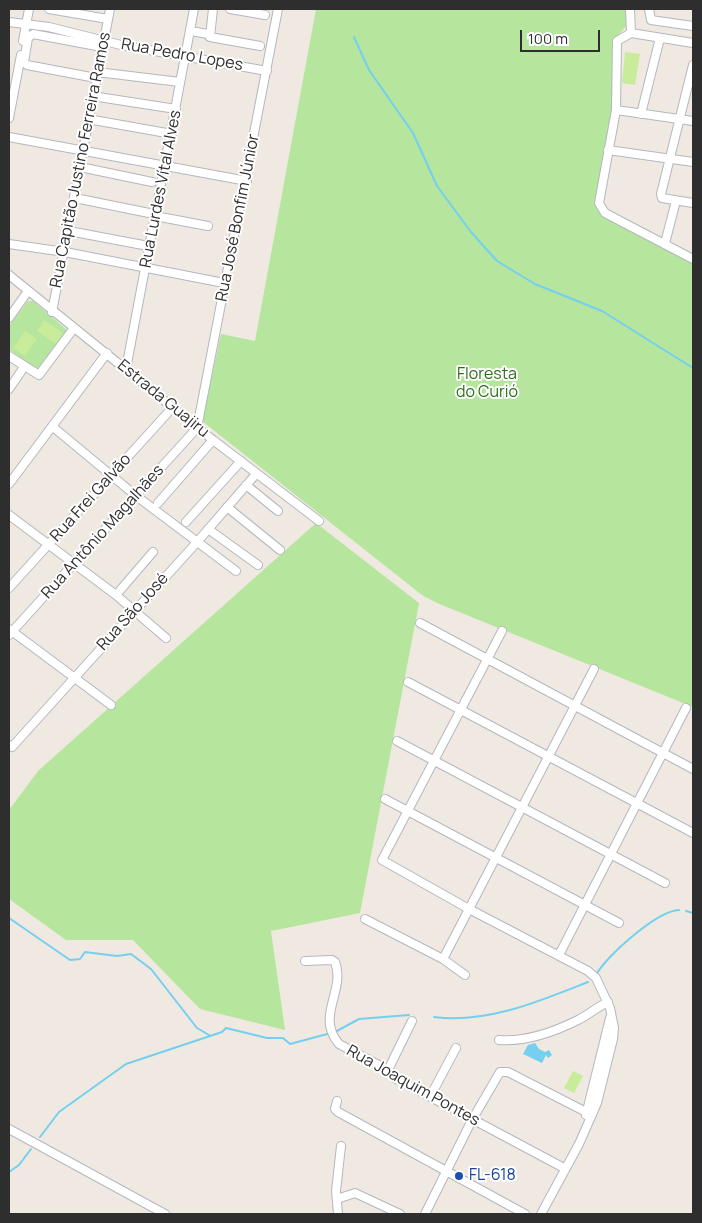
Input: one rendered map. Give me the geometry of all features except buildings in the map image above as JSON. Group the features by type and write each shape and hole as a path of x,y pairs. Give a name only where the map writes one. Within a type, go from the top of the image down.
{"street":[{"path":"9,118 30,9"},
{"path":"49,9 108,19"},
{"name":"Rua Capitão Justino Ferreira Ramos","path":"52,312 110,9"},
{"name":"Rua Lurdes Vítal Alves","path":"126,369 146,268 152,215 166,166 194,9"},
{"path":"208,34 213,9"},
{"path":"230,9 265,15"},
{"name":"Rua José Bonfim Júnior","path":"197,428 224,283 247,181 278,9"},
{"path":"630,9 631,32"},
{"path":"649,9 651,20 693,26"},
{"name":"Rua Pedro Lopes","path":"9,22 49,27 103,43 267,71"},
{"path":"190,31 208,34 210,37 260,46"},
{"path":"693,42 631,32 617,41 616,110 599,198 600,208 605,213 693,259"},
{"path":"103,43 33,34 28,38 24,62 26,65 96,75 180,82"},
{"path":"641,114 660,38"},
{"path":"693,65 661,196 676,201 693,203"},
{"path":"92,96 176,108"},
{"path":"616,110 693,120"},
{"path":"88,120 172,134"},
{"path":"9,137 83,149 247,181"},
{"path":"608,150 693,162"},
{"path":"80,167 152,182"},
{"path":"75,198 208,226"},
{"path":"665,243 676,201"},
{"path":"69,231 143,246"},
{"path":"9,244 65,252 224,283"},
{"name":"Estrada Guajiru","path":"9,275 52,312 107,353 197,428 319,521"},
{"path":"9,318 28,291"},
{"path":"9,356 36,375 40,374 74,328"},
{"path":"9,484 107,353"},
{"path":"9,389 24,367"},
{"name":"Rua Frei Galvão","path":"9,588 173,407"},
{"path":"53,427 135,495 236,571"},
{"name":"Rua Antônio Magalhães","path":"10,632 197,428"},
{"path":"158,504 213,440"},
{"path":"186,522 241,461"},
{"name":"Rua São José","path":"9,745 12,748 133,611 198,542 256,474"},
{"path":"246,485 278,511"},
{"path":"227,507 280,550"},
{"path":"9,515 116,595 166,638"},
{"path":"208,528 258,565"},
{"path":"116,595 153,552"},
{"path":"420,623 693,770"},
{"path":"502,631 382,857 383,861 469,909 592,974 608,1002 614,1028 613,1039 588,1113 588,1124 541,1214"},
{"path":"10,632 75,676 111,705"},
{"path":"443,959 594,669"},
{"path":"408,682 693,834"},
{"path":"558,955 612,855 686,708"},
{"path":"397,741 665,883"},
{"path":"384,799 619,923"},
{"path":"365,918 443,959 465,975"},
{"name":"Rua Joaquim Pontes","path":"305,961 332,960 337,967 337,984 329,1010 333,1033 337,1042 347,1050 388,1070 396,1078 431,1095 472,1120 564,1168"},
{"path":"499,1040 514,1041 533,1037 579,1020 608,1002"},
{"path":"388,1070 412,1021"},
{"path":"431,1095 456,1048"},
{"path":"425,1214 472,1120 499,1073 503,1070 588,1113"},
{"path":"337,1101 335,1109 338,1112 525,1214"},
{"path":"9,1129 165,1214"},
{"path":"338,1214 336,1199 341,1146"},
{"path":"336,1199 351,1193 400,1214"}],"green space":[{"name":"Floresta do Curió","path":"316,9 628,9 628,24 616,38 614,113 599,211 676,248 693,260 693,707 437,603 422,595 202,421 221,334 255,341"},
{"path":"625,52 640,54 635,85 622,83"},
{"path":"28,301 33,301 67,330 37,370 9,349 9,326"},
{"path":"44,320 63,333 56,344 37,331"},
{"path":"25,331 37,339 25,356 13,348"},
{"path":"316,523 419,603 360,913 271,931 285,1030 200,1009 133,940 66,940 9,899 9,810 38,771"},
{"path":"573,1071 583,1076 574,1093 564,1088"}],"water":[{"path":"535,1043 539,1049 545,1052 549,1050 552,1055 548,1058 546,1055 542,1063 523,1054 528,1045"}],"waterway":[{"path":"354,37 369,70 413,133 437,186 471,232 497,261 535,284 602,311 693,368"},
{"path":"596,975 610,957 633,936 658,918 679,910"},
{"path":"686,911 693,913"},
{"path":"9,918 70,960 80,959 85,952 117,956 131,954 151,969 197,1028 209,1035"},
{"path":"434,1017 474,1017 493,1014 532,1003 588,982"},
{"path":"335,1032 359,1019 409,1015"},
{"path":"40,1137 59,1112 126,1064 222,1032 226,1028 267,1038 283,1038 290,1044 331,1033"},
{"path":"9,1172 19,1165 31,1149"}],"place":[{"name":"FL-618","path":"459,1176"}]}
